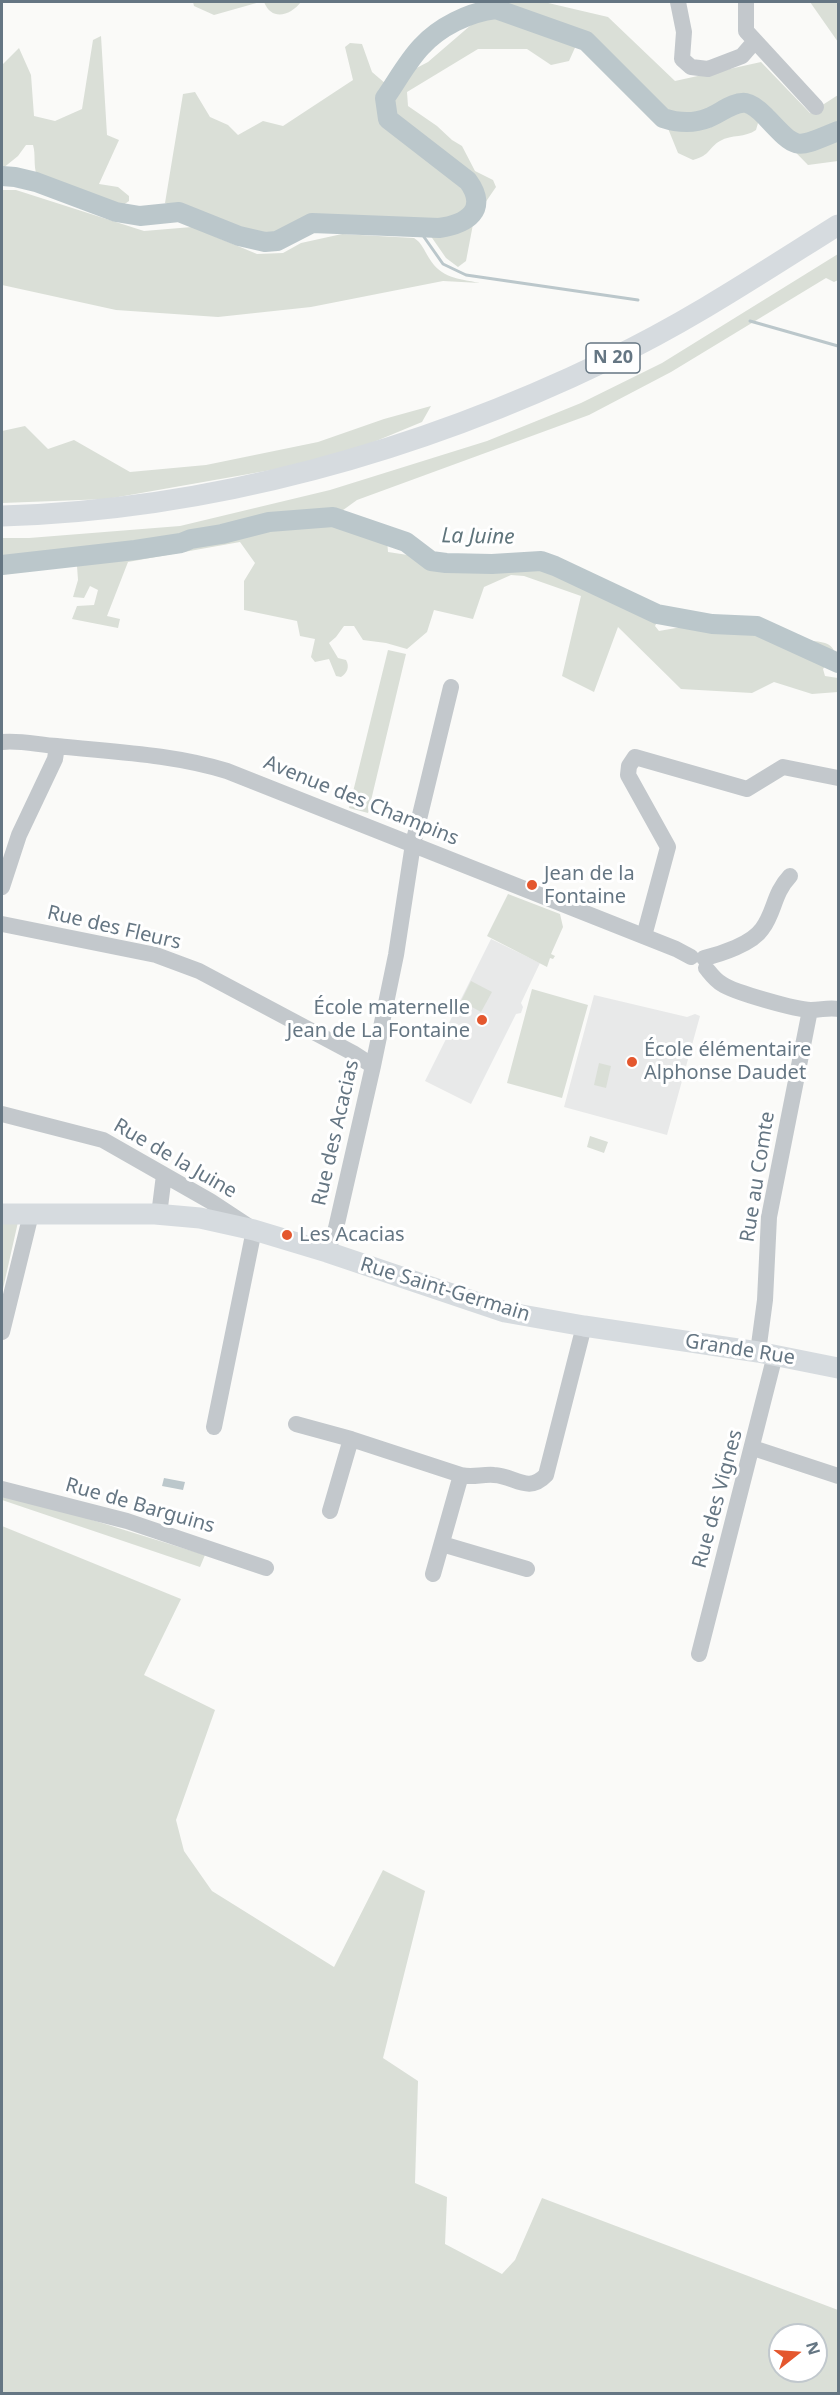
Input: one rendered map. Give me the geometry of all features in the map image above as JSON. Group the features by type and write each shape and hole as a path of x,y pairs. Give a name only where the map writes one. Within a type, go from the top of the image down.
{"main road":[{"name":"N 20","path":"2,516 34,515 152,502 270,480 369,454 491,413 609,360 676,324 838,225"},
{"name":"N 20","path":"2,529 117,520 194,509 275,493 374,467 498,424 617,370 713,318 838,241"},
{"name":"Rue Saint-Germain","path":"2,1214 159,1215 200,1218 254,1230 327,1252 505,1312 641,1334"},
{"name":"Grande Rue","path":"641,1334 838,1368"}],"street":[{"path":"678,2 684,32 682,59 691,66 708,69 742,56 755,41"},
{"path":"746,2 746,31 816,107"},
{"name":"Rue des Acacias","path":"327,1252 336,1228 373,1066 396,955 413,844 451,687"},
{"name":"Avenue des Champins","path":"2,742 195,761 227,771 644,936 700,961 714,979 724,986 810,1010 830,1008 838,1010"},
{"path":"2,887 19,835 55,759 57,746"},
{"path":"644,936 668,847 628,775 629,766 635,757 747,789 783,767 838,778"},
{"path":"700,961 731,952 762,930 779,887 790,876"},
{"name":"Rue des Fleurs","path":"2,924 156,955 199,971 353,1053 373,1066"},
{"name":"Rue au Comte","path":"767,1354 765,1300 769,1217 810,1010"},
{"name":"Rue de la Juine","path":"2,1113 103,1140 254,1230"},
{"path":"159,1215 164,1175"},
{"path":"2,1332 31,1214"},
{"path":"214,1427 254,1230"},
{"path":"296,1424 472,1478 492,1475 529,1485 538,1483 546,1475 584,1326"},
{"name":"Rue des Vignes","path":"699,1654 753,1448 767,1354"},
{"path":"330,1511 351,1439"},
{"path":"753,1448 838,1476"},
{"path":"433,1574 460,1475"},
{"name":"Rue de Barguins","path":"2,1489 126,1521 266,1568"},
{"path":"442,1544 527,1569"}],"shaded area":[{"path":"193,2 260,2 214,15 194,6"},
{"path":"264,2 301,2 287,13 277,14 267,8"},
{"path":"491,2 544,2 608,17 675,81 761,62 810,113 838,95 838,161 808,165 760,116 756,130 720,141 706,154 693,160 678,153 667,126 650,115 592,50 578,41 569,61 551,65 527,49 478,49 407,92 408,106 462,146 475,171 493,180 496,187 474,219 466,261 458,267 446,258 421,222 356,218 317,219 259,236 165,203 183,94 195,92 210,117 228,125 238,135 263,121 283,126 353,80 345,47 350,43 362,44 372,72 386,84 428,62 471,25 492,16"},
{"path":"810,2 838,2 838,42"},
{"path":"101,36 107,135 119,140 99,184 118,187 129,196 129,201 116,210 94,200 85,192 37,176 33,145 26,145 18,156 2,169 2,65 19,48 31,75 34,116 55,121 82,109 93,40"},
{"path":"2,190 16,190 144,231 192,227 257,254 283,253 301,243 342,234 414,238 421,244 439,270 457,278 480,283 443,281 311,307 218,317 116,310 2,285"},
{"path":"838,254 838,280 834,282 826,278 671,372 589,415 357,500 339,513 355,527 387,540 388,552 421,557 443,567 487,569 536,564 589,585 603,584 657,606 663,611 655,626 659,631 734,620 764,622 779,626 804,639 823,642 831,646 835,654 823,669 825,676 838,678 838,692 812,694 774,682 752,693 681,689 618,627 594,692 562,676 581,596 524,576 511,575 484,587 473,619 434,610 427,632 407,649 363,640 354,626 344,626 329,643 338,658 346,660 348,665 345,674 341,677 336,676 329,659 315,662 311,657 315,639 300,636 297,621 244,610 244,581 255,563 240,542 128,562 107,616 120,619 118,628 72,619 77,606 94,605 98,590 90,586 84,598 73,597 78,580 77,566 2,572 2,538 29,538 180,526 330,490 487,441 581,403 662,363"},
{"path":"431,406 422,422 352,451 277,469 107,499 2,503 2,431 25,426 48,449 74,440 130,472 206,465 318,442 384,419"},
{"path":"388,650 406,654 368,813 349,808"},
{"path":"508,894 560,914 563,927 551,954 555,956 553,959 550,958 547,967 487,936"},
{"name":"École maternelle Jean de La Fontaine","path":"491,939 540,963 521,1003 523,1007 521,1013 516,1014 471,1104 425,1081 450,1031 446,1029"},
{"path":"471,981 492,992 481,1012 461,1001"},
{"path":"532,989 588,1005 562,1098 507,1083"},
{"name":"École élémentaire Alphonse Daudet","path":"594,995 687,1017 695,1014 700,1016 667,1135 564,1107"},
{"path":"599,1063 611,1066 606,1088 594,1085"},
{"path":"590,1136 608,1142 604,1153 587,1147"},
{"path":"18,1222 2,1293 2,1224"},
{"path":"164,1478 185,1482 183,1490 162,1486"},
{"path":"2,1492 205,1555 200,1567 2,1500"},
{"path":"2,1526 181,1599 144,1675 215,1710 176,1820 184,1851 212,1891 334,1967 383,1870 425,1891 383,2058 418,2081 415,2183 447,2197 445,2244 502,2274 515,2260 542,2198 838,2310 838,2393 2,2393"}],"waterway":[{"path":"2,176 36,182 116,212 140,216 179,212 239,236 265,242 277,241 312,223 439,228 458,223 472,214 476,200 474,191 468,181 388,119 385,98 407,65 428,40 465,17 496,9 586,41 663,118 680,122 697,121 737,104 746,103 756,108 784,136 797,143 813,141 838,131"},
{"path":"417,227 443,264 466,275 638,300"},
{"path":"750,321 838,346"},
{"name":"La Juine","path":"2,565 135,550 181,543 269,522 333,517 406,542 431,561 492,564 541,561 657,614 712,624 757,626 838,663"}],"place":[{"name":"Jean de la Fontaine","path":"532,885"},
{"name":"École maternelle Jean de La Fontaine","path":"482,1020"},
{"name":"École élémentaire Alphonse Daudet","path":"632,1062"},
{"name":"Les Acacias","path":"287,1235"}]}
